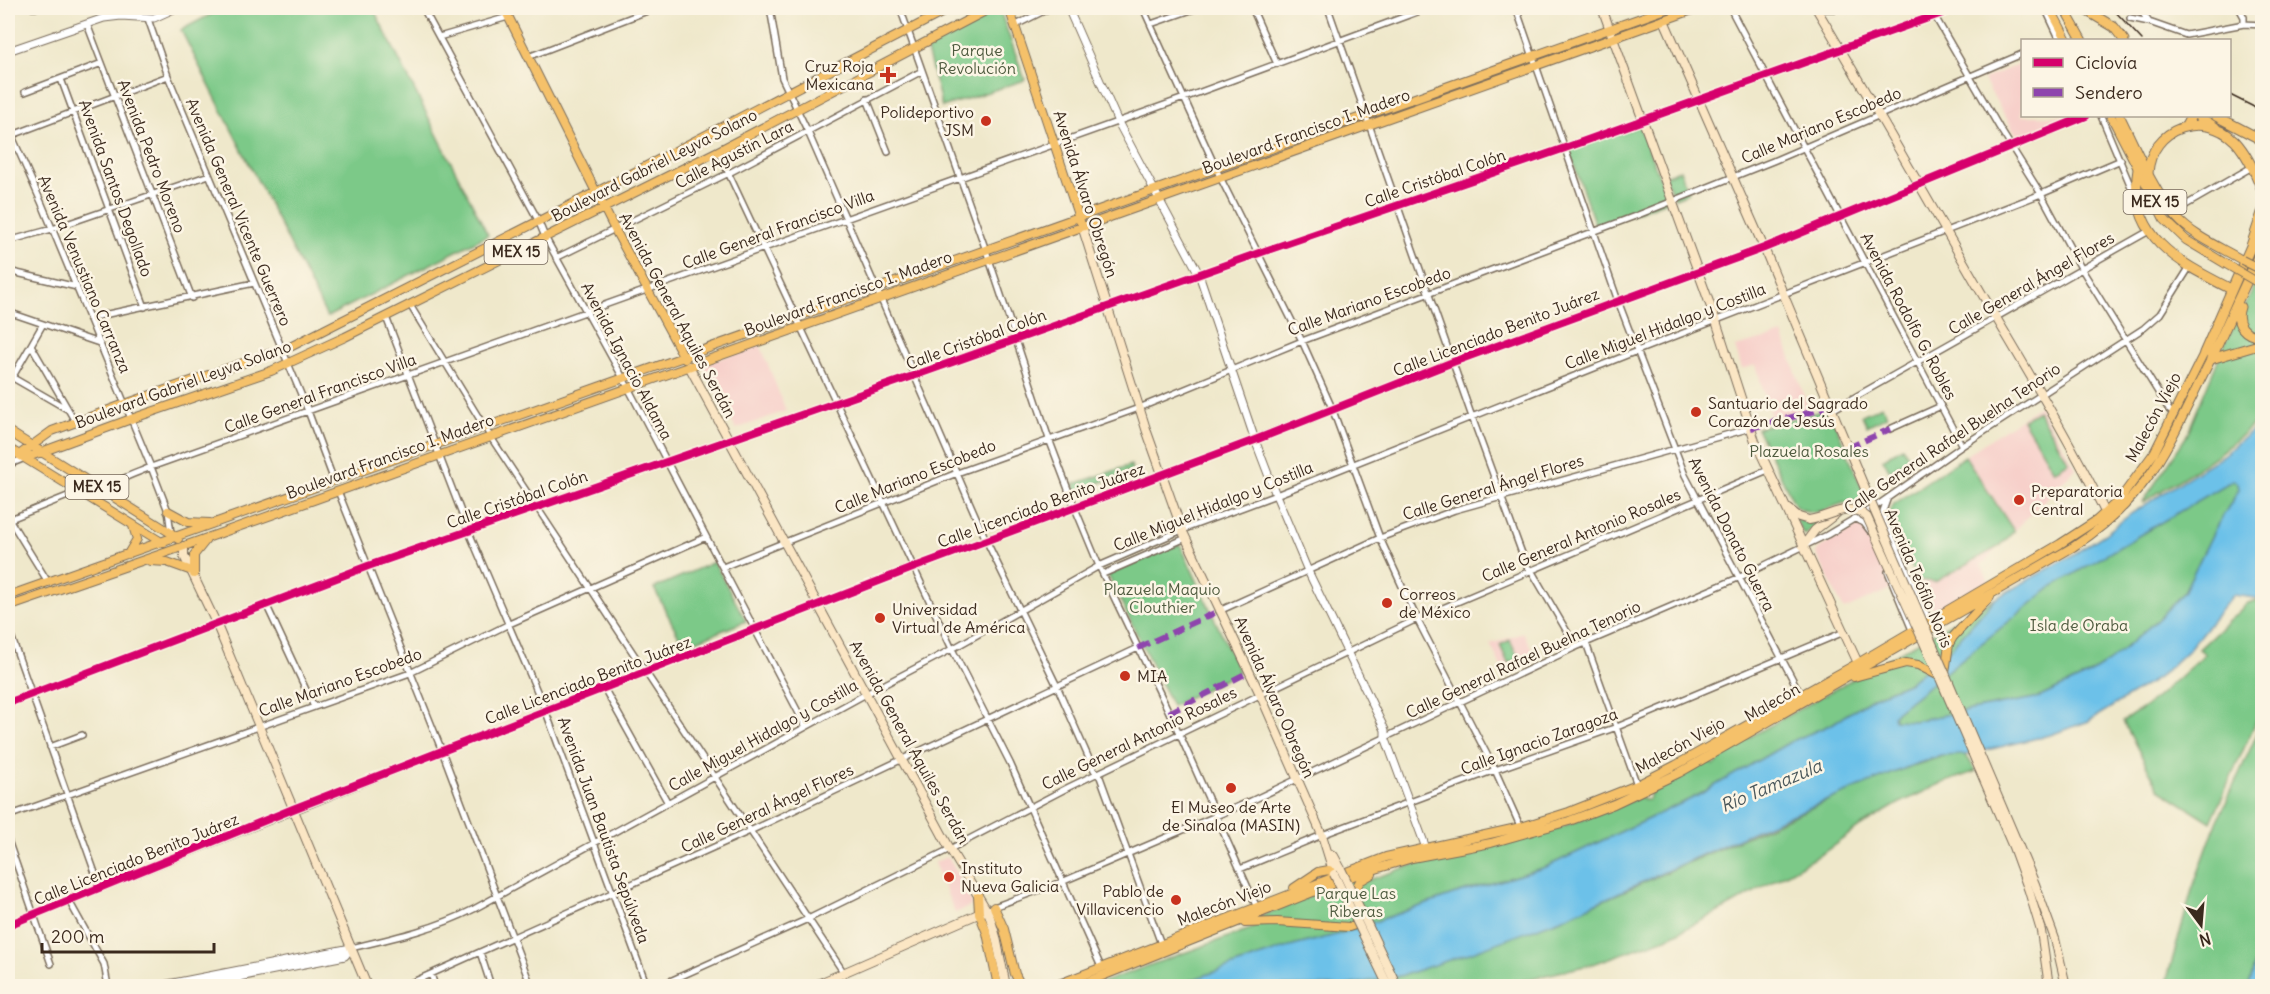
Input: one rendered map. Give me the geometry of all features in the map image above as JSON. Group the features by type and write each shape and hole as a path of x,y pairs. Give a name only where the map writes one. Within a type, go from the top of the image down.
{"highway":[{"path":"2082,8 2114,27 2123,39"},
{"path":"2186,126 2190,117"},
{"path":"2200,117 2236,142 2252,166 2262,190"},
{"path":"2218,117 2262,140"},
{"path":"2230,117 2262,134"},
{"path":"2148,172 2152,153 2161,139 2169,133 2195,125 2219,130"},
{"path":"2252,166 2262,169"},
{"path":"2138,169 2136,180 2138,200 2148,230 2163,248 2188,268 2231,289"},
{"path":"2211,356 2231,289 2251,246 2262,213"},
{"path":"2258,264 2262,232"},
{"path":"2211,356 2258,264 2262,248"},
{"path":"2252,273 2238,311 2238,321 2244,331 2251,335 2262,336"},
{"path":"2211,356 2262,344"}],"main road":[{"name":"Boulevard Gabriel Leyva Solano","path":"16,460 31,445 52,431 282,351 339,324 951,8"},
{"name":"Boulevard Gabriel Leyva Solano","path":"16,460 288,364 718,151 991,8"},
{"name":"Avenida Álvaro Obregón","path":"1010,8 1161,475 1182,530 1260,694 1329,853 1334,856 1336,872 1388,987"},
{"path":"1602,8 1716,321 1751,428 1768,470 1858,663"},
{"name":"Boulevard Francisco I. Madero","path":"8,607 173,550 184,551 209,537 1536,65 1663,11 1698,8"},
{"path":"1816,8 1842,49 1917,183 2041,394 2108,517"},
{"path":"1821,8 1837,8"},
{"path":"2050,8 2061,39"},
{"path":"2056,8 2072,39"},
{"path":"2064,8 2081,39"},
{"name":"Avenida General Aquiles Serdán","path":"506,10 614,228 950,849 978,895"},
{"name":"Avenida Teófilo Noris","path":"1663,11 1698,100 1764,248 1942,675 2047,916 2066,987"},
{"name":"Boulevard Francisco I. Madero","path":"8,596 162,542 173,535 213,524 1533,55 1611,33"},
{"name":"MEX 15","path":"2111,117 2164,219 2172,228 2186,240 2262,285"},
{"name":"MEX 15","path":"2120,117 2148,172 2177,218 2192,231 2242,260 2258,264"},
{"name":"Malecón Viejo","path":"1054,987 1161,944 1258,910 1282,897 1386,857 1522,831 1637,785 1802,698 1912,630 2108,517 2141,473 2211,356"},
{"name":"Malecón","path":"1077,987 1234,924 1258,910 1353,876 1400,861 1586,815 1655,786 1802,698 1837,682 2073,547 2108,517 2126,506 2158,463 2187,412 2211,356"},
{"name":"MEX 15","path":"8,431 173,535 184,551"},
{"name":"MEX 15","path":"8,448 16,460 79,493 173,550"},
{"path":"1782,498 1793,514 1809,520 1840,510"},
{"name":"Avenida Teófilo Noris","path":"1840,510 1851,509 1867,517 1942,675"},
{"path":"1803,546 1815,530 1840,510"},
{"path":"168,511 188,522 213,524"},
{"path":"128,554 137,539 133,526"},
{"path":"193,573 194,555 209,537"},
{"path":"184,551 367,987"},
{"path":"143,561 159,560 193,573"},
{"path":"1837,682 1906,663 1918,665 1942,675 1949,644 1958,630 1997,589"},
{"name":"Avenida Teófilo Noris","path":"2016,846 2039,919 2049,987"},
{"path":"1353,894 1360,880 1400,861"},
{"path":"1282,897 1320,871 1336,872"},
{"name":"Avenida Álvaro Obregón","path":"1336,872 1353,894 1397,987"},
{"path":"978,895 991,920 999,947 1006,987"},
{"path":"987,910 987,933 999,987"},
{"path":"987,910 1004,929 1015,974 1022,987"},
{"name":"Calle General Rafael Buelna Tenorio","path":"813,987 987,910"},
{"path":"1234,924 1277,922 1349,927 1358,924"},
{"path":"1091,987 1115,971"}],"street":[{"path":"8,51 113,16 148,19 176,8"},
{"name":"Avenida Ignacio Aldama","path":"423,8 538,220 556,258 623,378 806,727"},
{"path":"635,8 637,14"},
{"path":"528,57 655,8"},
{"path":"770,8 778,60 795,110 807,132 986,540 1057,686 1094,770 1098,772 1161,944"},
{"path":"900,8 986,250 1049,439 1075,507 1099,566 1179,733 1258,910"},
{"path":"1016,25 1050,8"},
{"path":"1068,8 1118,122 1199,274 1230,369 1276,495 1308,571 1385,730 1385,737 1426,848"},
{"path":"1143,8 1215,167 1302,341 1332,408 1380,538 1417,619 1496,770 1522,831"},
{"path":"1151,24 1197,8"},
{"path":"1252,8 1276,64"},
{"path":"1328,8 1364,115 1527,567 1532,570 1576,647"},
{"name":"Calle General Francisco Villa","path":"106,493 120,480 151,467 1118,122 1428,8"},
{"name":"Avenida Donato Guerra","path":"1516,8 1618,301 1675,449 1697,501 1802,698"},
{"name":"Avenida Rodolfo G. Robles","path":"1730,8 1962,446"},
{"path":"1930,8 2041,194 2081,268 2169,410 2175,414"},
{"name":"Calle Cristóbal Colón","path":"8,703 266,604 468,530 1565,148 1956,8"},
{"path":"2044,8 2060,39"},
{"path":"2139,8 2149,22"},
{"path":"2239,8 2244,24"},
{"path":"439,37 506,10"},
{"path":"2130,18 2186,35 2244,24 2262,25"},
{"name":"Avenida General Vicente Guerrero","path":"148,19 168,76 308,411 334,481"},
{"name":"Avenida Pedro Moreno","path":"87,24 192,298"},
{"name":"Calle Mariano Escobedo","path":"723,567 957,473 1139,408 1302,341 1671,202 2021,54"},
{"path":"25,92 102,63"},
{"name":"Calle Agustín Lara","path":"556,258 729,173 922,71"},
{"path":"9,136 168,76"},
{"name":"Avenida Santos Degollado","path":"61,78 145,307"},
{"path":"867,99 888,152"},
{"name":"Calle Licenciado Benito Juárez","path":"8,925 293,809 915,567 1255,440 1453,362 1764,248 1917,183 2083,117"},
{"path":"2101,117 2133,190 2139,218 2148,230"},
{"name":"Avenida Venustiano Carranza","path":"8,128 9,136 52,229 151,467 168,511 173,535"},
{"path":"718,151 952,649 989,719 1064,881 1101,968"},
{"name":"Calle Miguel Hidalgo y Costilla","path":"158,987 345,956 351,948 447,923 952,649 1099,566 1182,530 1352,466 1637,351 2041,194 2121,160"},
{"path":"2184,207 2252,166"},
{"path":"8,241 111,210 209,174"},
{"name":"Calle General Ángel Flores","path":"1832,410 2148,230"},
{"name":"Calle General Rafael Buelna Tenorio","path":"987,910 1128,855 1215,817 1576,647 1738,578 1855,519 1962,446 2144,328 2160,314 2188,268"},
{"path":"8,271 62,286 76,287"},
{"path":"89,318 192,298 254,283"},
{"path":"410,305 490,436 844,973"},
{"path":"8,312 99,343"},
{"name":"Avenida Juan Bautista Sepúlveda","path":"386,317 468,530 546,712 647,987"},
{"path":"43,324 10,376 68,410"},
{"path":"31,345 75,423"},
{"path":"1890,429 1941,406"},
{"name":"Calle General Ángel Flores","path":"1219,611 1380,538 1455,510 1751,428"},
{"name":"Calle General Antonio Rosales","path":"659,987 808,919 1098,772 1417,619 1768,470"},
{"path":"48,582 8,519 95,486"},
{"path":"338,491 442,751 531,987"},
{"path":"1887,499 1882,510 1884,519 1929,620"},
{"path":"1855,519 1864,523 1870,530 1912,630"},
{"name":"Calle Mariano Escobedo","path":"8,816 410,673 507,625 706,537"},
{"name":"Calle Miguel Hidalgo y Costilla","path":"1103,574 1186,538"},
{"path":"266,604 314,707"},
{"path":"8,627 100,887"},
{"name":"Calle Ignacio Zaragoza","path":"1240,869 1496,770 1617,727 1844,632"},
{"path":"1586,643 1637,785"},
{"name":"Calle General Ángel Flores","path":"404,987 750,831 1138,648"},
{"path":"604,688 668,803"},
{"path":"50,747 82,735"},
{"path":"8,840 51,964"},
{"path":"68,899 104,964 108,987"},
{"path":"480,952 491,987"},
{"path":"237,974 240,987"},
{"name":"Calle Miguel Hidalgo y Costilla","path":"194,987 237,974"},
{"path":"431,974 435,987"}],"shaded area":[{"path":"2021,63 2021,117 2067,117 2017,136 1983,79"},
{"path":"1783,334 1808,408 1771,418 1756,365 1742,369 1735,347"},
{"path":"760,344 786,411 736,429 702,365"},
{"path":"2039,406 2076,468 1981,565 1989,581 1934,612 1890,521 1890,511 1894,504"},
{"path":"1861,524 1865,527 1893,588 1844,610 1816,553 1819,548"},
{"path":"1523,633 1537,658 1504,672 1490,644"},
{"name":"Instituto Nueva Galicia","path":"948,856 972,903 971,906 955,913 934,863"}],"green space":[{"path":"223,8 373,8 488,235 327,317 181,30"},
{"name":"Parque Revolución","path":"999,8 1025,80 942,107 926,47"},
{"path":"1639,126 1669,200 1596,228 1569,150"},
{"path":"1680,170 1688,193 1675,198 1664,176"},
{"path":"2262,264 2262,415 2221,452 2142,503 2186,437 2225,343 2246,305"},
{"path":"1882,406 1887,416 1867,426 1862,415"},
{"name":"Plazuela Rosales","path":"1829,409 1868,502 1865,504 1847,502 1815,512 1806,511 1796,507 1757,428"},
{"path":"2038,411 2069,462 2054,471 2023,420"},
{"path":"1902,447 1910,458 1890,471 1883,459"},
{"path":"1965,456 2014,531 2000,546 1935,582 1918,580 1890,521 1890,511 1894,504"},
{"path":"1131,465 1132,470 1076,492 1074,484"},
{"name":"Isla de Oraba","path":"2233,480 2238,483 2239,490 2216,527 2184,592 2157,620 2110,661 2086,676 2040,697 1913,721 1894,721 1893,716 1896,712 2053,586"},
{"path":"1794,517 1807,523 1825,518 1805,534"},
{"name":"Plazuela Maquio Clouthier","path":"1180,544 1239,672 1172,706 1108,575"},
{"path":"714,562 746,621 684,646 654,588"},
{"name":"Parque Las Riberas","path":"1996,598 1950,649 1910,682 1874,697 1832,724 1790,742 1697,796 1546,867 1456,894 1339,934 1282,949 1174,986 1092,986 1253,928 1262,916 1360,875 1366,881 1436,857 1438,861 1443,861 1446,855 1561,827 1641,797 1648,800 1650,793 1709,761 1713,765 1716,764 1720,760 1718,755"},
{"path":"2262,599 2262,708 2211,822 2159,789 2123,721 2149,704 2205,654 2199,649 2248,603"},
{"path":"1510,640 1519,659 1508,663 1500,645"},
{"path":"2262,723 2262,938 2249,986 2165,986 2192,890 2214,829"},
{"path":"1946,755 1966,755 1976,771 1940,784 1898,804 1861,826 1823,853 1726,908 1669,937 1593,964 1499,986 1343,986 1404,975 1561,919 1885,775"}],"water":[{"name":"Río Tamazula","path":"2262,422 2262,599 2233,595 2187,651 2158,678 2089,721 2050,735 1966,755 1940,756 1913,765 1772,823 1561,919 1404,975 1343,986 1174,986 1282,949 1339,934 1456,894 1546,867 1697,796 1790,742 1832,724 1874,697 1910,682 1950,649 1996,598 2071,556 2132,513 2223,455","holes":["2233,480 2238,483 2239,490 2216,527 2184,592 2157,620 2110,661 2086,676 2040,697 1913,721 1894,720 1893,716 1896,712 2053,586"]},
{"path":"2262,938 2262,986 2249,986"}],"railway":[{"path":"2112,8 2141,39"},
{"path":"2231,96 2262,111"}],"marked path":[{"path":"1751,428 1830,407"},
{"path":"1848,448 1890,429"},
{"path":"1138,648 1219,611"},
{"path":"1169,713 1249,672"}],"cycle path":[{"path":"8,703 368,566 1565,148 1956,8"},
{"path":"8,925 293,809 915,567 1255,440 1453,362 1764,248 2084,117"}],"place":[{"name":"Cruz Roja Mexicana","path":"888,75"},
{"name":"Polideportivo JSM","path":"986,121"},
{"name":"Santuario del Sagrado Corazón de Jesús","path":"1696,412"},
{"name":"Preparatoria Central","path":"2019,500"},
{"name":"Correos de México","path":"1387,603"},
{"name":"Universidad Virtual de América","path":"880,618"},
{"name":"MIA","path":"1125,676"},
{"name":"El Museo de Arte de Sinaloa (MASIN)","path":"1231,788"},
{"name":"Instituto Nueva Galicia","path":"949,877"},
{"name":"Pablo de Villavicencio","path":"1176,900"}]}
